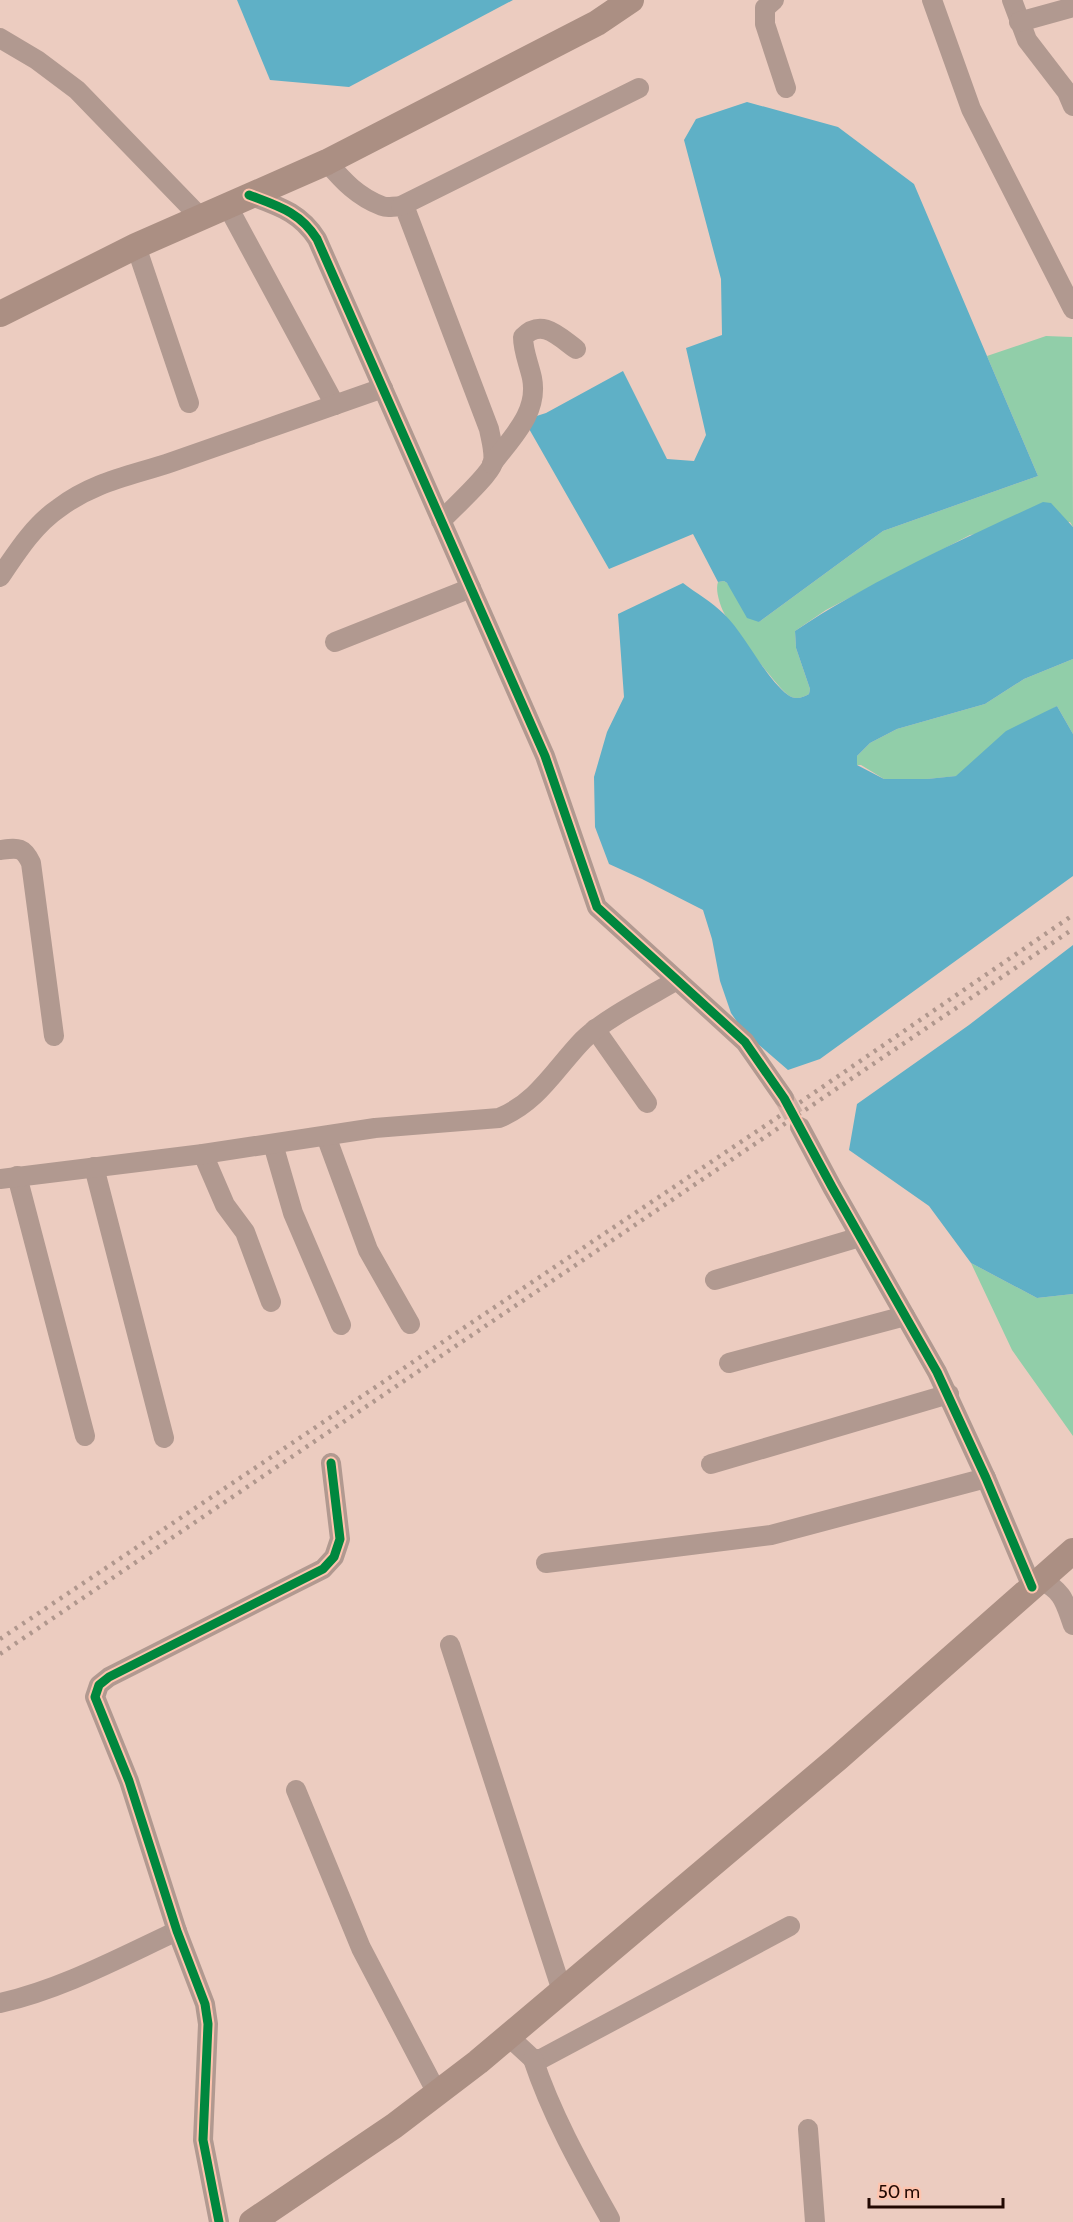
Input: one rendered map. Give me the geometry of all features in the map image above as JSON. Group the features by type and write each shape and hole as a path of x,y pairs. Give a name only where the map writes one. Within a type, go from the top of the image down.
{"main road":[{"path":"0,314 136,246 327,162 597,23 631,0"},
{"path":"252,2222 394,2126 508,2036 838,1758 1073,1551"}],"street":[{"path":"774,0 765,8 765,24 786,88"},
{"path":"932,0 971,109 1073,309"},
{"path":"1012,0 1019,22 1035,52 1066,92 1073,106"},
{"path":"1019,22 1073,7"},
{"path":"0,38 37,60 76,90 200,217"},
{"path":"327,162 350,188 358,193 384,207 401,206 639,88"},
{"path":"238,200 281,207 299,217 308,225 326,258 545,756 597,907 745,1042 784,1098"},
{"path":"238,200 335,405"},
{"path":"401,206 405,208 408,215 489,429 493,448 492,464"},
{"path":"136,246 189,403"},
{"path":"441,521 482,478 530,412 533,401 532,378 523,337 530,329 543,328 576,348"},
{"path":"0,577 32,532 57,508 88,490 115,478 161,465 383,388"},
{"path":"335,642 471,588"},
{"path":"0,850 16,848 26,852 31,863 54,1036"},
{"path":"85,1436 8,1178 203,1154 415,1123 499,1118 516,1111 528,1102 582,1040 595,1029 677,980"},
{"path":"595,1029 647,1103"},
{"path":"800,1127 949,1394 1036,1584 1055,1587 1068,1601 1073,1625"},
{"path":"327,1136 368,1250 410,1324"},
{"path":"273,1144 293,1213 340,1325"},
{"path":"203,1154 225,1205 244,1232 271,1302"},
{"path":"94,1167 164,1438"},
{"path":"715,1280 860,1237"},
{"path":"729,1363 905,1316"},
{"path":"711,1464 949,1394"},
{"path":"219,2222 202,2140 208,2024 199,1984 177,1931 129,1781 95,1697 99,1685 109,1677 322,1569 334,1557 340,1539 332,1462"},
{"path":"546,1563 771,1534 986,1478"},
{"path":"450,1645 562,1991"},
{"path":"296,1790 361,1948 437,2093"},
{"path":"533,2059 541,2059 553,2054 790,1926"},
{"path":"0,2003 34,1995 55,1987 177,1931"},
{"path":"508,2036 533,2059 565,2139 610,2219"},
{"path":"808,2129 815,2222"}],"green space":[{"path":"1046,336 1072,337 1073,527 1070,522 970,535 826,610 795,631 796,648 810,689 809,694 801,697 793,698 788,695 764,669 728,620 718,598 718,582 727,583 759,622 883,531 1038,476 987,356"},
{"path":"1073,659 1073,734 1057,706 982,755 957,776 884,779 861,765 857,765 857,756 870,743 897,729 985,704 1024,679"},
{"path":"971,1263 1037,1298 1073,1294 1073,1436 1012,1350"}],"water":[{"path":"237,0 513,0 349,87 270,80"},
{"path":"747,102 838,127 914,184 1038,476 883,531 759,622 747,618 727,583 718,582 693,534 609,569 524,420 546,413 623,371 667,459 694,461 706,435 686,348 722,335 721,279 684,140 696,119"},
{"path":"1043,502 1051,503 1073,527 1073,659 1024,679 985,704 897,729 870,743 857,756 857,765 884,779 956,776 1006,731 1057,706 1073,734 1073,876 820,1059 788,1070 744,1032 731,1013 720,981 712,939 703,910 609,864 595,827 594,777 607,732 624,697 618,614 683,583 724,614 779,687 790,697 801,697 809,694 810,689 796,648 795,631 885,578"},
{"path":"1073,945 1073,1294 1037,1298 971,1263 929,1206 849,1150 857,1104 969,1025"}],"tunnel":[{"path":"784,1098 800,1127"}],"railway":[{"path":"0,1639 802,1101 1073,915"},
{"path":"0,1654 1073,929"}],"cycle path":[{"path":"249,195 296,216 317,239 545,756 597,907 745,1042 784,1098 937,1372 986,1478 1032,1587"},
{"path":"219,2222 203,2140 208,2024 205,2004 177,1931 129,1781 95,1697 99,1685 109,1677 323,1569 334,1557 340,1539 331,1463"}]}
